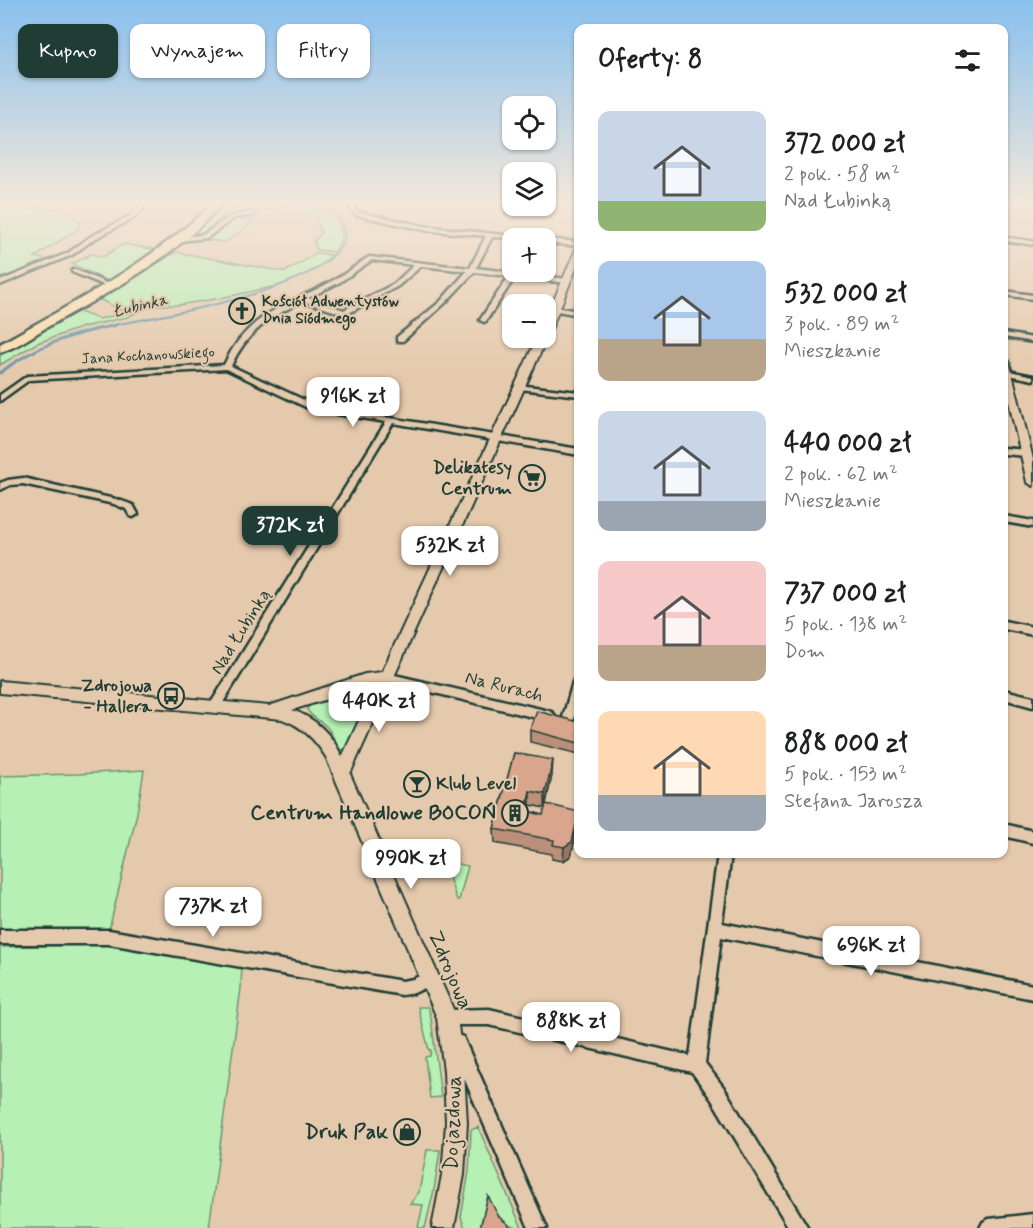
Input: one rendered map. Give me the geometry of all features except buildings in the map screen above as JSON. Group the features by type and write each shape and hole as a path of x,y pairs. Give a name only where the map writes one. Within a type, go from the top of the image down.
{"main road":[{"path":"0,349 146,260"}],"street":[{"path":"0,283 55,260"},
{"path":"227,367 235,349 256,326 272,313 338,280 368,260"},
{"path":"389,260 502,273"},
{"path":"400,339 442,303 472,270 477,260"},
{"path":"302,298 345,313 396,285 419,264"},
{"path":"556,307 574,264"},
{"path":"74,271 108,285"},
{"path":"556,280 567,281"},
{"path":"484,320 509,282"},
{"path":"1008,294 1033,297"},
{"path":"556,309 574,312"},
{"path":"1008,337 1033,340"},
{"path":"341,776 538,348"},
{"name":"Jana Kochanowskiego","path":"0,399 27,378 227,367 315,408 574,451"},
{"path":"1008,373 1033,378"},
{"path":"1008,384 1033,482"},
{"path":"520,387 574,393"},
{"name":"Nad Łubinką","path":"215,706 390,422"},
{"path":"1008,451 1026,453"},
{"path":"0,487 8,483 23,482 116,502 130,507 133,514"},
{"path":"1008,520 1033,524"},
{"path":"1008,626 1033,631"},
{"path":"269,711 365,680 386,677"},
{"name":"Na Rurach","path":"386,677 573,722"},
{"name":"Zdrojowa","path":"0,687 43,693 269,711 297,718 315,729 333,754 538,1228"},
{"path":"1008,696 1033,702"},
{"path":"1008,831 1033,837"},
{"path":"697,1065 724,858"},
{"path":"716,929 1033,992"},
{"path":"0,938 109,937 402,988 414,986 430,978"},
{"path":"447,1018 489,1017 697,1065 718,1094 799,1228"},
{"name":"Dojazdowa","path":"443,1228 456,1139 457,1093 455,1064 447,1018"},
{"path":"989,1228 1033,1223"}],"green space":[{"path":"0,260 50,261 0,278"},
{"path":"79,260 141,260 108,281 72,264"},
{"path":"162,260 221,260 285,272 305,260 326,260 315,270 281,285 178,305 152,305 127,317 83,327 37,343 0,365 0,356 20,342 77,311 99,319 126,313 99,299"},
{"path":"362,688 369,690 372,694 344,750 338,749 328,728 307,709 310,705"},
{"path":"144,770 137,813 109,930 0,930 0,776"},
{"path":"443,861 468,866 459,900 457,900"},
{"path":"108,944 242,962 241,988 209,1228 0,1228 0,947"},
{"path":"418,1007 428,1007 431,1018 441,1097 430,1098 425,1057 430,1056 431,1050 429,1050"},
{"path":"478,1127 522,1228 509,1225 500,1218 488,1196 480,1228 465,1228 461,1217 469,1172 471,1130"},
{"path":"427,1150 440,1150 425,1228 418,1228 423,1205 410,1204 419,1192"}],"waterway":[{"name":"Łubinka","path":"109,326 199,308 270,289 301,276 328,260"},
{"name":"Łubinka","path":"0,373 27,355 55,342 116,325"}],"place":[{"name":"Kościół Adwentystów Dnia Siódmego","path":"242,311"},
{"name":"Delikatesy Centrum","path":"532,478"},
{"name":"Zdrojowa - Hallera","path":"171,696"},
{"name":"Klub Level","path":"417,784"},
{"name":"Centrum Handlowe BOCOŃ","path":"515,813"},
{"name":"Druk Pak","path":"407,1132"}]}
